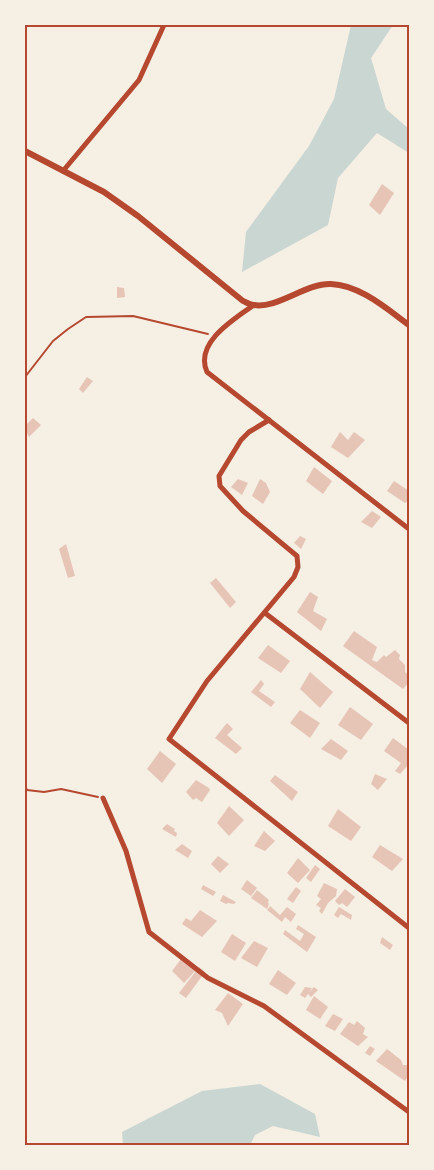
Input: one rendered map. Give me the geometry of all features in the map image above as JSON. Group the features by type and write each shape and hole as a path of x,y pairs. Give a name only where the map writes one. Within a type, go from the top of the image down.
{"street":[{"path":"63,171 139,80 164,25"},
{"path":"25,151 104,192 138,216 243,301 254,305 266,304 314,287 331,284 352,289 379,304 409,325"},
{"path":"254,305 215,336 205,355 203,364 207,372 409,529"},
{"path":"269,420 249,432 241,440 218,476 220,486 243,511 297,556 298,566 294,578 207,681 169,740 409,928"},
{"path":"265,614 409,723"},
{"path":"103,798 126,851 149,932 208,978 264,1006 409,1112"}],"path":[{"path":"25,378 53,341 86,317 133,316 215,336"},
{"path":"25,785 27,790 44,792 61,789 103,798"}],"shaded area":[{"path":"351,25 393,25 371,58 386,109 409,129 409,153 377,133 338,178 328,225 242,272 246,232 309,146 334,99"},
{"path":"260,1084 315,1114 320,1137 273,1126 255,1135 250,1145 123,1145 122,1132 202,1091"}],"building":[{"path":"382,184 394,193 380,215 369,205"},
{"path":"117,287 124,288 125,297 117,298"},
{"path":"87,377 93,381 83,393 79,389"},
{"path":"33,418 41,425 29,437 25,426"},
{"path":"340,432 348,440 354,432 365,440 348,458 331,447"},
{"path":"314,467 332,481 323,494 306,481"},
{"path":"238,479 248,483 242,495 231,487"},
{"path":"260,479 266,483 270,492 263,504 252,496"},
{"path":"394,481 409,491 409,500 405,503 387,491"},
{"path":"372,511 381,517 372,528 361,522"},
{"path":"300,536 306,539 301,549 294,543"},
{"path":"66,544 75,576 68,578 59,549"},
{"path":"216,578 236,602 230,608 210,583"},
{"path":"310,592 318,597 313,611 327,619 321,631 297,612"},
{"path":"354,631 377,647 372,660 377,662 384,655 386,657 395,650 400,655 399,659 405,665 405,672 409,675 409,682 403,689 343,646"},
{"path":"268,645 290,661 281,673 258,658"},
{"path":"310,672 333,692 320,708 300,689"},
{"path":"261,680 264,684 259,691 275,702 271,707 251,692"},
{"path":"350,707 373,724 361,740 338,725"},
{"path":"300,710 320,723 310,738 290,723"},
{"path":"227,723 233,729 227,735 242,748 236,754 215,738"},
{"path":"393,738 409,750 409,764 400,774 395,771 401,763 384,751"},
{"path":"331,739 348,751 341,760 321,749"},
{"path":"160,751 176,764 162,783 147,769"},
{"path":"375,774 387,779 378,790 371,784"},
{"path":"275,775 298,792 292,801 270,781"},
{"path":"196,780 210,790 202,802 196,798 193,800 186,792"},
{"path":"229,806 244,820 229,836 217,823"},
{"path":"338,809 361,827 351,841 328,826"},
{"path":"167,824 175,829 176,837 162,829"},
{"path":"264,831 275,841 265,851 254,846"},
{"path":"182,844 192,851 188,858 175,850"},
{"path":"380,845 403,859 392,871 372,857"},
{"path":"218,856 229,864 220,873 211,864"},
{"path":"298,858 310,870 298,883 287,873"},
{"path":"315,865 320,869 311,882 306,878"},
{"path":"247,880 257,888 251,896 241,889"},
{"path":"324,883 337,889 336,896 328,903 322,914 319,911 321,908 316,905 321,899 317,896"},
{"path":"203,885 216,892 213,896 201,889"},
{"path":"296,887 301,891 293,903 287,899"},
{"path":"345,889 355,897 347,907 342,903 339,905 335,901"},
{"path":"257,890 269,900 267,909 251,898"},
{"path":"223,895 236,902 234,904 226,904 220,901"},
{"path":"270,906 280,915 287,907 296,914 291,922 285,917 282,922 267,910"},
{"path":"339,907 352,915 351,920 341,914 338,918 334,915"},
{"path":"200,910 217,921 202,937 182,924 186,918 191,921"},
{"path":"298,925 316,937 307,952 283,934 285,930 300,941 304,934 296,929"},
{"path":"232,934 246,943 235,961 221,952"},
{"path":"382,937 393,945 390,950 380,943"},
{"path":"254,941 268,948 257,967 241,958"},
{"path":"181,959 196,970 184,983 172,971"},
{"path":"199,967 205,972 186,998 179,993"},
{"path":"278,970 296,983 287,995 269,984"},
{"path":"305,987 312,988 309,992 314,987 318,990 311,997 308,994 305,998 300,995"},
{"path":"228,993 243,1004 228,1026 222,1013 215,1010"},
{"path":"314,996 328,1007 320,1019 306,1010"},
{"path":"333,1014 343,1019 335,1031 325,1026"},
{"path":"357,1021 365,1028 363,1034 368,1037 358,1046 340,1034 349,1022 354,1025"},
{"path":"370,1046 375,1049 370,1056 365,1053"},
{"path":"387,1049 401,1060 403,1065 409,1065 409,1075 405,1081 376,1061"}]}
